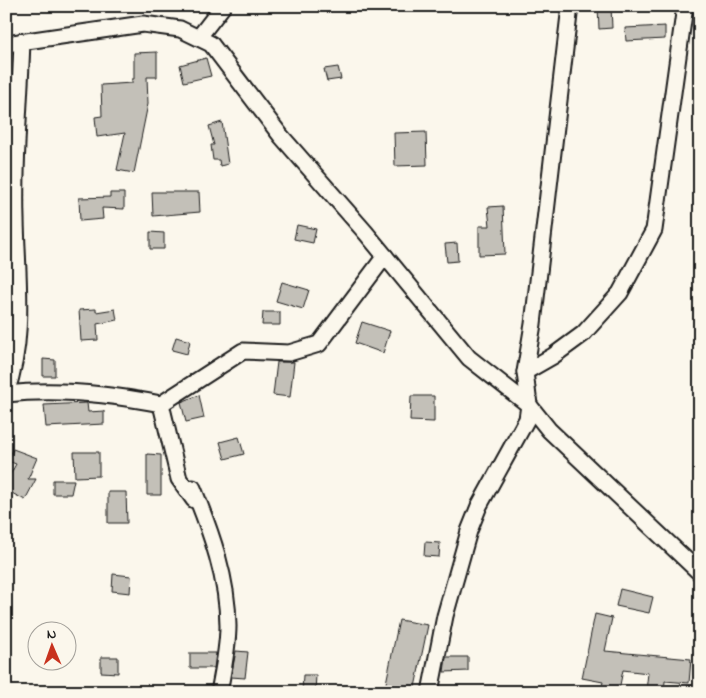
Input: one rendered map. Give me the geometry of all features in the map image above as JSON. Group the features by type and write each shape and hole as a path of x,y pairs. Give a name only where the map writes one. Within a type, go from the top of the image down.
{"street":[{"path":"199,37 223,6"},
{"path":"430,692 445,616 469,531 480,506 527,419 529,405 525,372 533,324 570,6"},
{"path":"525,372 553,356 583,334 608,307 620,293 654,230 685,6"},
{"path":"6,44 143,24 180,28 211,44 281,136 470,358 529,405 549,430 700,573"},
{"path":"22,41 16,218 20,312 10,380 6,394 33,391 122,396 161,404 243,351 289,353 319,344 384,256"},
{"path":"161,404 179,479 203,512"},
{"path":"193,488 216,552 227,602 228,628 219,692"}],"building":[{"path":"598,6 611,6 612,28 599,29"},
{"path":"665,26 665,39 626,41 625,28"},
{"path":"157,52 157,77 147,77 148,104 134,173 117,170 125,133 97,137 95,117 102,116 101,85 132,83 132,79 134,79 134,53"},
{"path":"206,58 211,76 184,82 180,65"},
{"path":"338,67 341,79 327,81 324,69"},
{"path":"222,122 228,164 220,166 219,160 213,160 211,145 214,145 209,126"},
{"path":"426,132 427,165 395,166 394,133"},
{"path":"152,192 199,192 200,212 153,216"},
{"path":"110,193 124,193 124,209 102,208 103,219 80,221 79,198 110,197"},
{"path":"503,206 505,254 479,255 479,226 490,226 488,207"},
{"path":"297,225 316,229 313,243 294,239"},
{"path":"150,232 164,233 164,249 150,249"},
{"path":"457,243 458,261 447,262 445,244"},
{"path":"282,282 309,290 303,309 276,301"},
{"path":"96,309 96,312 115,309 117,320 97,324 98,340 81,341 79,310"},
{"path":"263,312 280,312 280,325 262,325"},
{"path":"362,322 390,331 383,353 355,343"},
{"path":"176,337 190,341 187,354 172,350"},
{"path":"43,359 55,360 55,376 43,376"},
{"path":"277,362 294,362 290,397 273,395"},
{"path":"199,395 204,418 186,422 181,402"},
{"path":"411,396 434,396 434,422 410,421"},
{"path":"87,403 88,412 104,411 104,424 46,427 44,405"},
{"path":"239,437 244,454 225,459 220,442"},
{"path":"13,449 37,458 28,479 36,479 25,500 6,490 6,482 16,464 8,461"},
{"path":"74,452 99,452 99,476 75,477"},
{"path":"147,454 161,455 161,495 147,495"},
{"path":"53,480 74,480 71,494 53,494"},
{"path":"108,492 126,492 127,523 108,523"},
{"path":"425,542 440,543 439,557 424,556"},
{"path":"113,574 131,576 130,593 112,591"},
{"path":"620,589 653,597 649,613 616,606"},
{"path":"595,614 612,618 605,651 691,659 689,683 665,681 664,692 646,691 648,673 623,670 619,690 602,686 603,682 582,678"},
{"path":"399,620 428,625 414,692 385,688"},
{"path":"236,651 248,652 245,678 231,677"},
{"path":"190,653 216,653 214,668 190,668"},
{"path":"101,657 118,657 118,673 101,672"},
{"path":"446,657 468,657 468,671 444,672"},
{"path":"303,675 316,675 315,692 302,692"}]}
